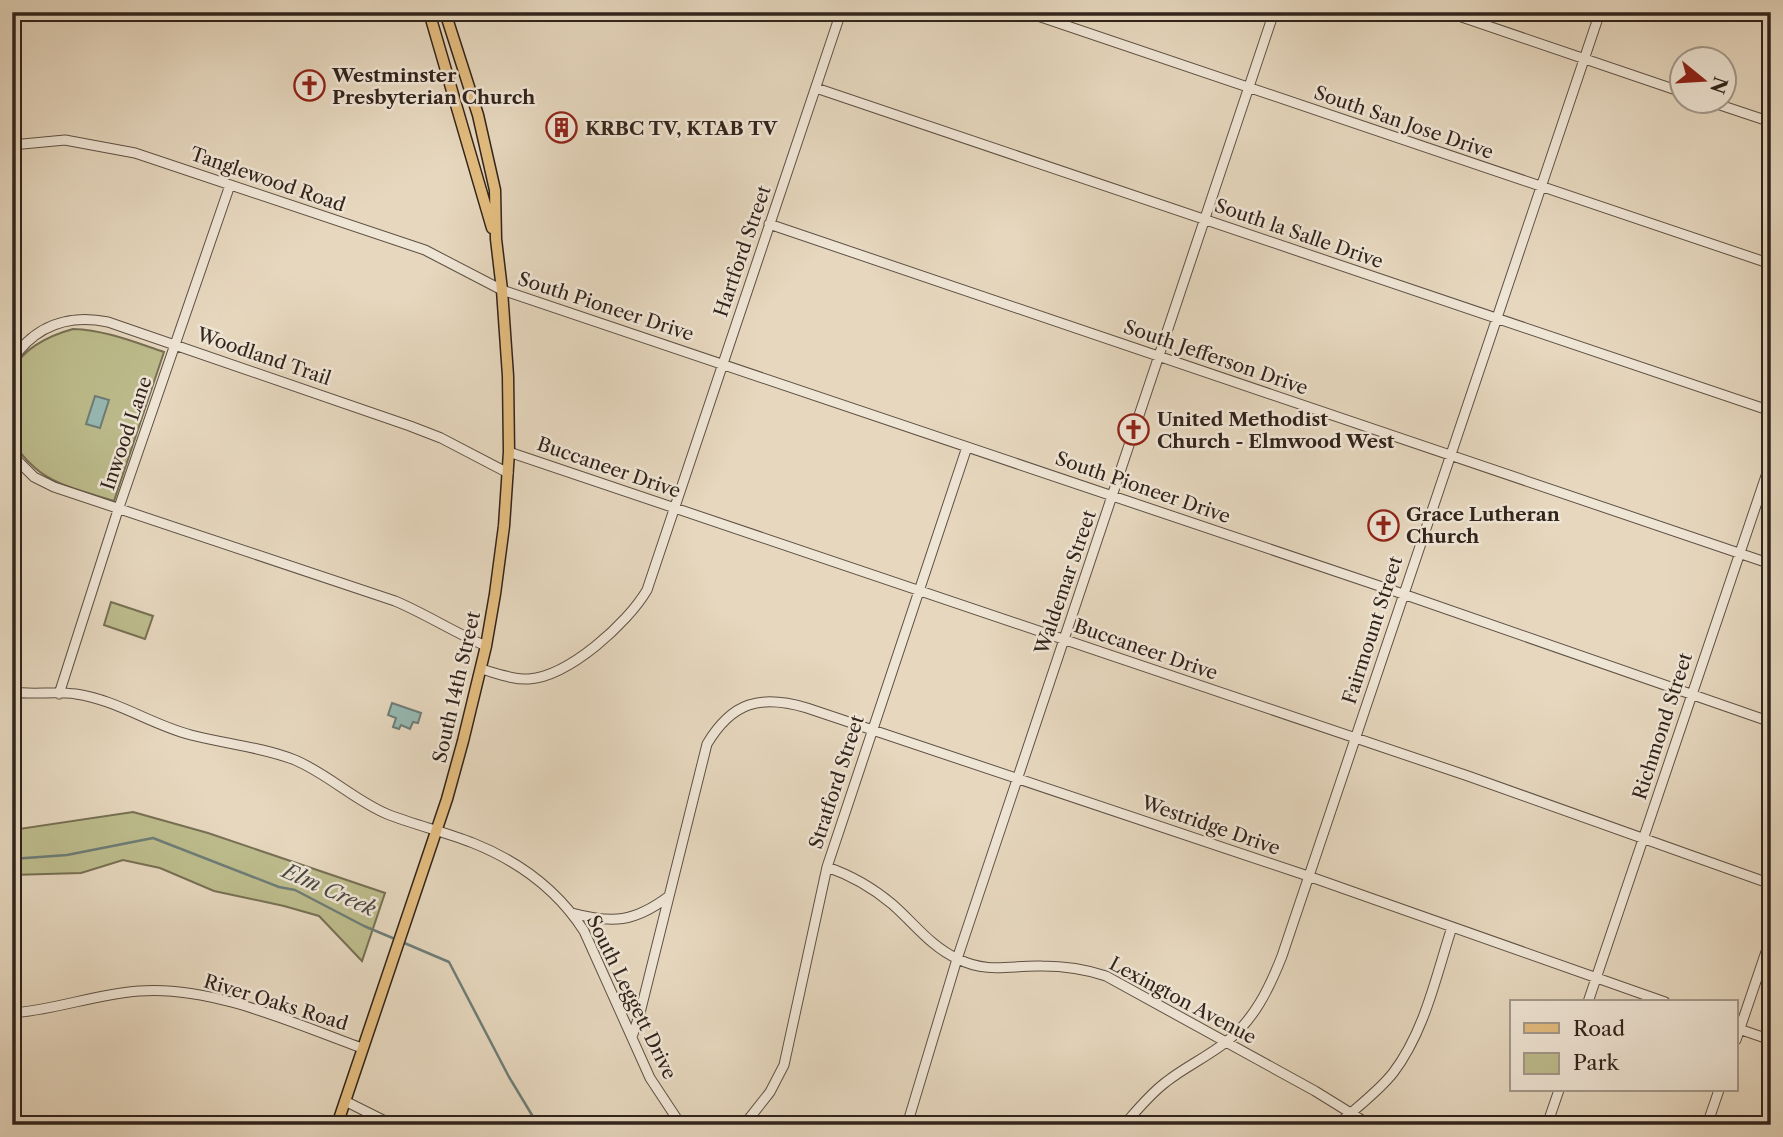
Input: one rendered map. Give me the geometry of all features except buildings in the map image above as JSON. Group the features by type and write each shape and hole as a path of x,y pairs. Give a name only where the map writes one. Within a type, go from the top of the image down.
{"main road":[{"name":"South 14th Street","path":"427,13 496,239"},
{"name":"South 14th Street","path":"337,1125 463,741 486,646 500,557 509,452 508,376 496,239 495,190 478,116 447,17"}],"street":[{"name":"Hartford Street","path":"481,669 528,679 545,675 571,662 617,629 639,604 647,590 841,12"},
{"name":"South San Jose Drive","path":"1026,12 1771,264"},
{"name":"Waldemar Street","path":"907,1125 957,959 1274,12"},
{"path":"1447,12 1668,87"},
{"name":"Fairmount Street","path":"1124,1125 1149,1096 1168,1080 1227,1042 1266,994 1282,956 1600,12"},
{"path":"427,13 447,17"},
{"name":"South la Salle Drive","path":"816,88 1771,411"},
{"path":"1738,111 1771,122"},
{"name":"Tanglewood Road","path":"12,145 65,140 135,153 425,250 502,290"},
{"path":"478,183 495,190"},
{"name":"Inwood Lane","path":"59,694 118,510 230,185"},
{"name":"South Jefferson Drive","path":"769,224 1771,564"},
{"name":"South Pioneer Drive","path":"502,290 1403,594 1771,722"},
{"name":"Woodland Trail","path":"12,360 33,336 48,326 89,318 108,322 410,426 441,438 508,473"},
{"name":"Stratford Street","path":"744,1125 770,1092 784,1065 827,867 967,447"},
{"name":"Buccaneer Drive","path":"509,452 1355,738 1771,884"},
{"path":"12,455 34,477 54,487 395,601 486,646"},
{"name":"Richmond Street","path":"1589,1000 1771,461"},
{"path":"12,692 92,697 190,735 257,748 294,760 321,773 376,809 436,830"},
{"name":"Westridge Drive","path":"668,897 707,744 719,725 742,708 773,701 789,703 1308,876 1659,1000"},
{"name":"South Leggett Drive","path":"436,830 473,843 517,866 545,885 572,913 593,950 650,1078 681,1125"},
{"name":"Lexington Avenue","path":"827,867 844,873 891,903 930,940 957,959 992,968 1040,965 1075,968 1106,976 1370,1125"},
{"path":"572,913 600,920 629,918 641,915 668,897"},
{"path":"632,1037 668,897"},
{"path":"1337,1125 1391,1075 1416,1035 1452,926"},
{"path":"1771,937 1738,1028 1771,1040"},
{"name":"River Oaks Road","path":"12,1013 141,990 172,992 205,996 236,1005 362,1048"},
{"path":"1547,1125 1558,1092"},
{"path":"1707,1125 1718,1092"},
{"path":"345,1101 393,1125"}],"green space":[{"path":"73,329 108,334 164,352 114,501 72,488 42,474 21,454 13,435 12,377 15,367 36,345"},
{"path":"111,602 153,616 145,639 104,625"},
{"path":"133,812 208,833 385,893 362,961 319,916 214,891 160,868 123,860 81,873 12,875 12,830"}],"water":[{"path":"95,396 109,400 100,428 86,424"},
{"path":"392,703 421,713 418,723 413,722 410,729 401,725 399,729 393,727 396,718 388,715"}],"waterway":[{"name":"Elm Creek","path":"12,859 67,855 153,838 279,887 295,890 395,939"},
{"name":"Elm Creek","path":"402,942 449,962 509,1077 538,1125"}],"place":[{"name":"Westminster Presbyterian Church","path":"309,86"},
{"name":"KRBC TV, KTAB TV","path":"562,128"},
{"name":"United Methodist Church - Elmwood West","path":"1134,430"},
{"name":"Grace Lutheran Church","path":"1383,525"}]}
